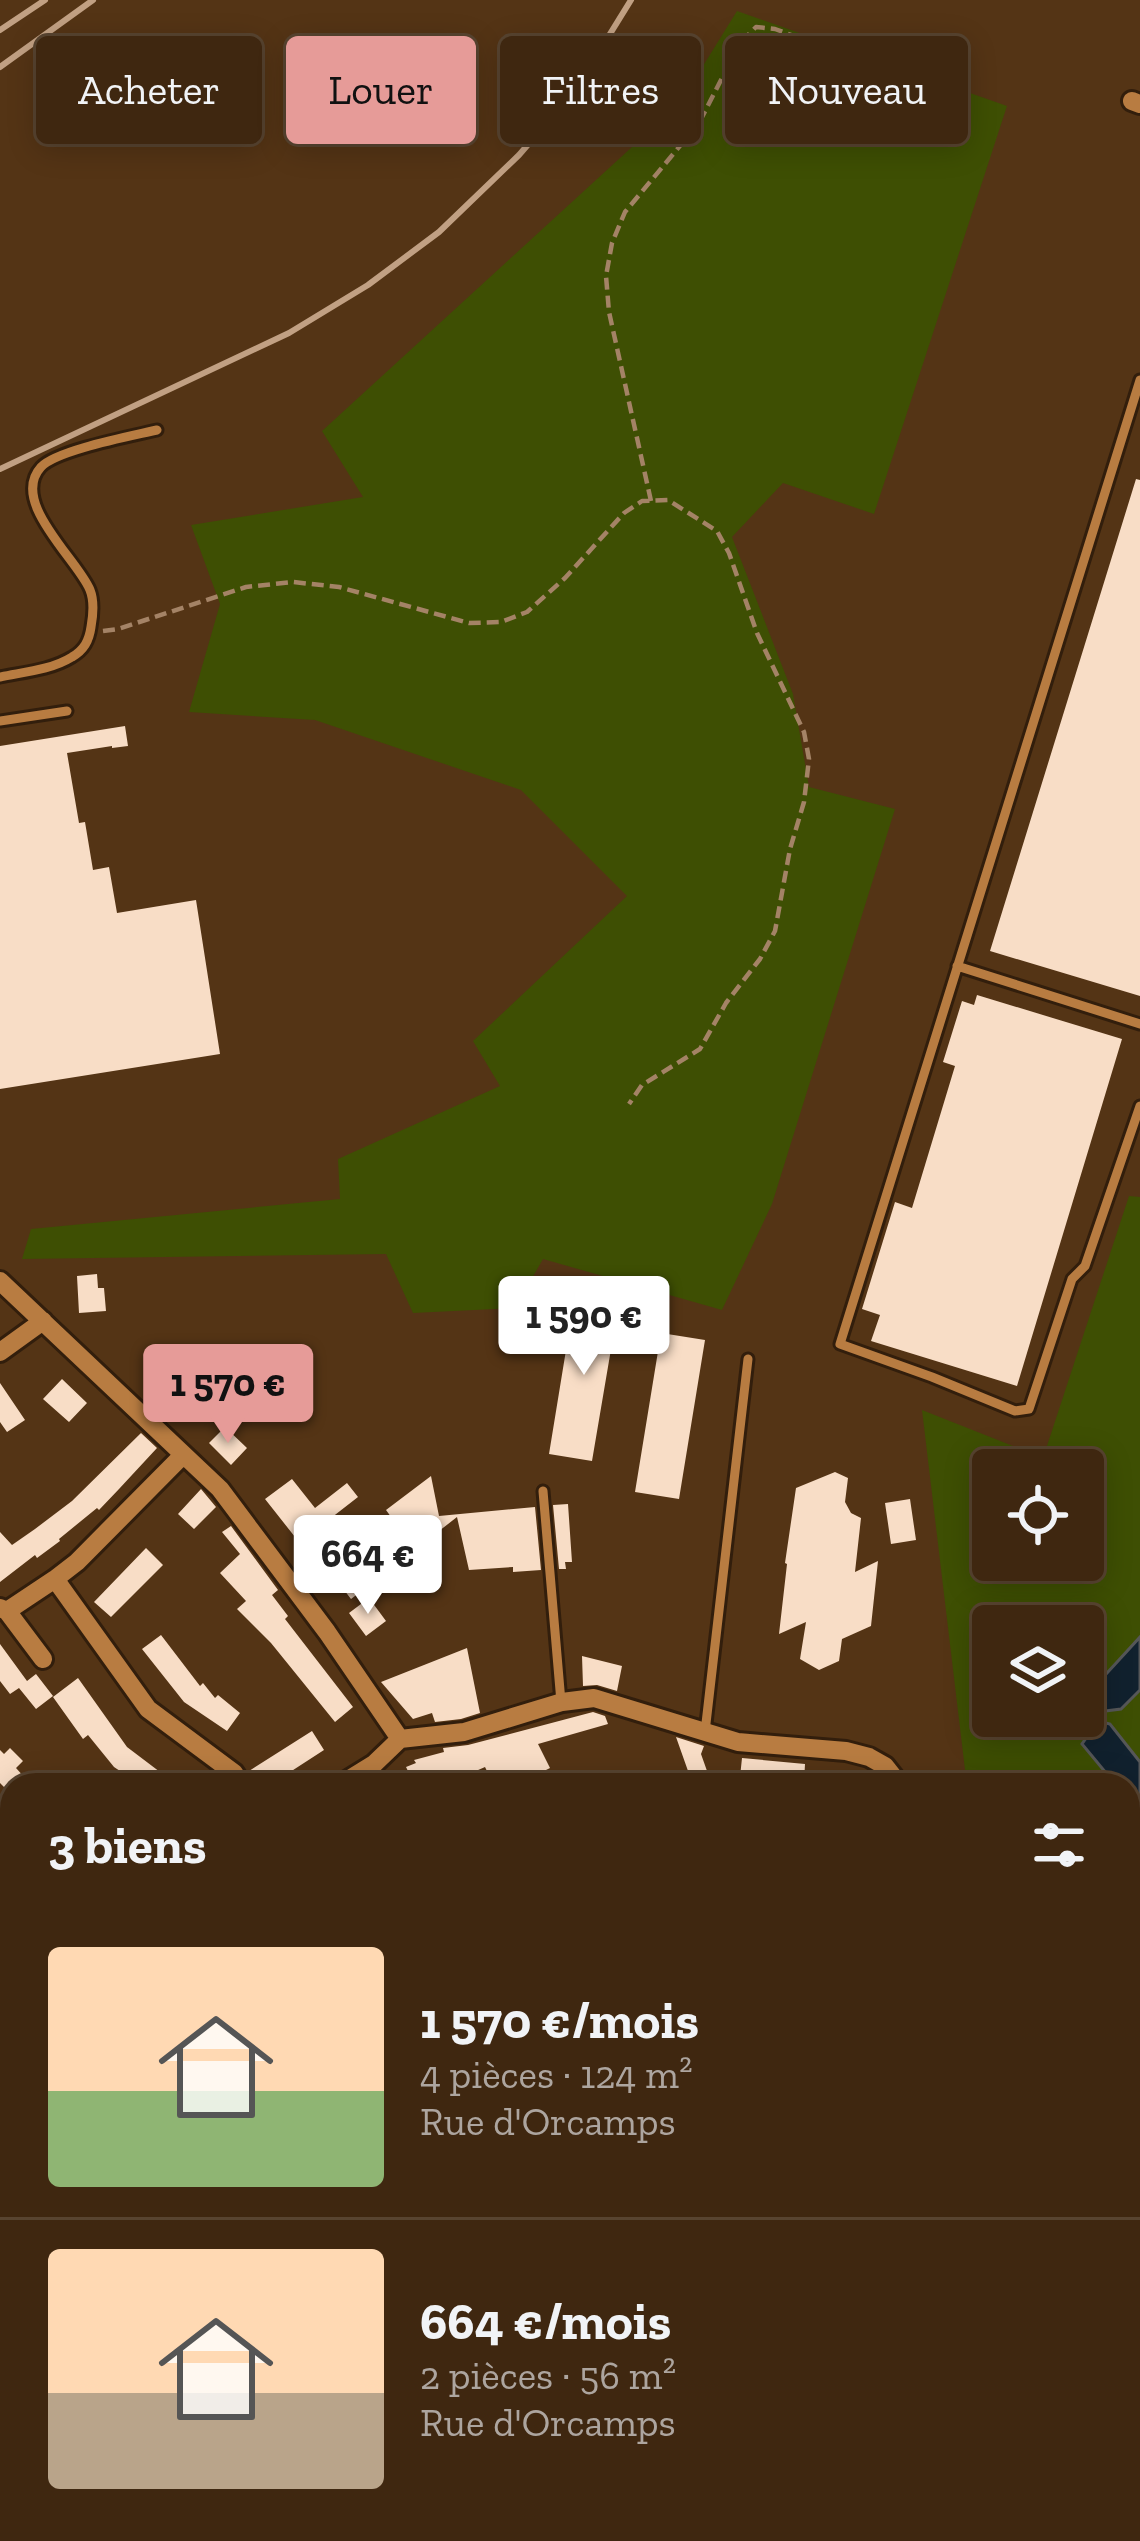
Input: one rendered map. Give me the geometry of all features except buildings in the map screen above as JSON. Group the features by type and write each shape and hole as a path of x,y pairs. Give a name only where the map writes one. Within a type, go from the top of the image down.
{"street":[{"path":"0,1281 220,1489 400,1739"},
{"path":"0,1352 44,1321"},
{"path":"43,1659 4,1610 77,1562 183,1454"},
{"path":"55,1579 148,1709 234,1773"},
{"path":"359,1773 400,1739 464,1732 562,1702 594,1698 738,1742 869,1756 891,1773"}],"lane":[{"path":"1140,380 840,1344 1015,1411 1029,1409 1072,1279 1085,1266 1140,1106"},
{"path":"0,677 69,659 85,647 91,632 91,591 40,515 34,482 38,470 47,461 157,430"},
{"path":"0,721 68,711"},
{"path":"957,967 1140,1024"},
{"path":"705,1732 748,1359"},
{"path":"543,1491 562,1702"}],"path":[{"path":"747,36 756,27 796,36"},
{"path":"651,501 609,312 606,276 612,243 626,212 699,123 725,72"},
{"path":"91,632 118,629 246,587 293,582 339,586 469,623 501,622 527,612 624,513 642,501 668,500 717,531 757,632 804,731 809,759 804,802 775,931 760,959 726,1003 700,1049 642,1085 629,1104"}],"green space":[{"path":"737,11 808,36 725,36 725,144 968,144 968,92 1007,106 874,514 783,483 732,537 793,694 809,787 895,809 772,1204 722,1310 543,1259 515,1308 413,1313 386,1254 22,1259 31,1229 340,1199 338,1159 500,1086 473,1041 627,896 521,790 315,720 189,712 220,604 191,525 363,497 322,431 635,144 701,144 701,69"},
{"path":"1129,1196 1140,1197 1140,1773 965,1773 922,1410 1020,1449 972,1449 972,1581 1104,1581 1104,1449 1046,1449"}],"water":[{"path":"1140,1637 1140,1690 1121,1709 1104,1711 1104,1676"},
{"path":"1104,1722 1140,1762 1140,1773 1106,1773 1082,1744 1087,1737 1104,1737"}],"railway":[{"path":"0,30 45,0"},
{"path":"0,67 93,0"},
{"path":"0,469 289,333 368,285 439,232 519,155 576,89 631,0"}]}
